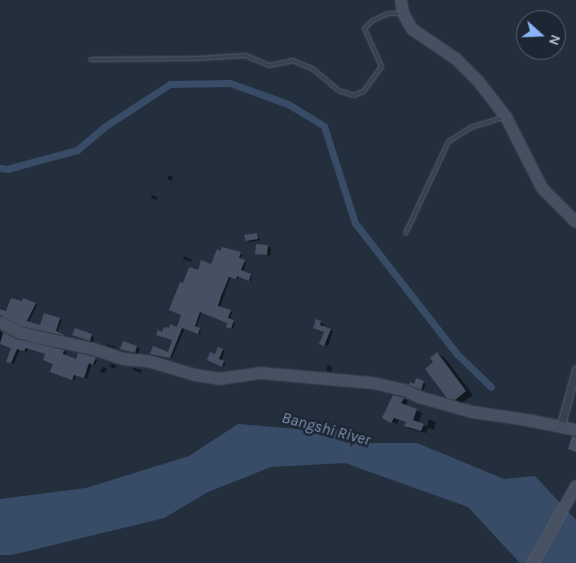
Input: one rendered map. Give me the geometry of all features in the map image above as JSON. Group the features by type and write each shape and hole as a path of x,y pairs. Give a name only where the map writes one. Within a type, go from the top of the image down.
{"street":[{"path":"401,0 404,14 412,29 462,64 479,82 506,117 542,188 576,222"},
{"path":"0,322 18,332 92,349 124,359 148,361 195,375 219,379 270,374 366,382 404,390 420,397 472,412 576,430"},
{"path":"565,428 562,421 576,369"},
{"path":"533,563 576,486"}],"lane":[{"path":"90,59 197,58 244,55 269,65 292,60 313,69 338,90 353,95 363,91 381,66 364,28 372,20 388,13 404,14"},
{"path":"405,233 448,141 470,127 506,117"}],"water":[{"name":"Bangshi River","path":"238,424 309,430 323,425 371,443 417,443 504,479 535,476 576,520 576,563 520,563 468,507 345,463 271,467 208,492 164,518 12,555 0,555 0,499 86,488 189,456"}],"building":[{"path":"257,233 258,239 246,241 244,235"},
{"path":"256,244 268,245 267,255 255,254"},
{"path":"222,247 241,252 239,258 245,260 241,270 251,274 249,281 237,276 236,279 229,277 221,296 218,306 231,310 228,318 234,320 231,329 226,327 227,323 200,312 195,326 200,328 198,334 182,328 170,358 150,354 153,346 168,352 172,340 156,335 158,330 162,332 164,327 169,328 170,324 177,327 181,315 169,310 180,282 183,283 189,267 198,270 201,260 211,264 217,249 220,251"},
{"path":"11,298 22,301 23,298 36,303 27,321 40,325 44,313 60,318 56,331 66,336 21,326 0,315 0,309 6,311"},
{"path":"316,319 321,321 320,325 331,329 324,346 319,344 324,332 313,328"},
{"path":"75,328 92,334 90,341 72,335"},
{"path":"0,330 16,339 64,350 63,354 76,359 78,353 96,357 93,365 89,363 84,378 74,375 72,380 50,372 53,364 43,360 45,354 26,348 24,351 17,349 11,363 6,362 11,348 0,344 3,333"},
{"path":"123,341 137,346 135,353 120,349"},
{"path":"218,347 223,349 219,359 224,361 222,367 207,360 210,352 215,354"},
{"path":"437,352 466,391 455,400 447,398 425,369 433,362 430,358"},
{"path":"416,378 424,381 421,390 409,385 410,382 414,384"},
{"path":"393,395 404,398 401,403 417,409 413,420 424,424 421,431 404,426 406,422 394,418 391,423 382,418"},
{"path":"572,436 576,437 576,452 568,449"}],"waterway":[{"path":"0,168 7,169 77,150 104,127 170,84 230,83 288,104 324,126 355,223 457,354 491,387"}]}
